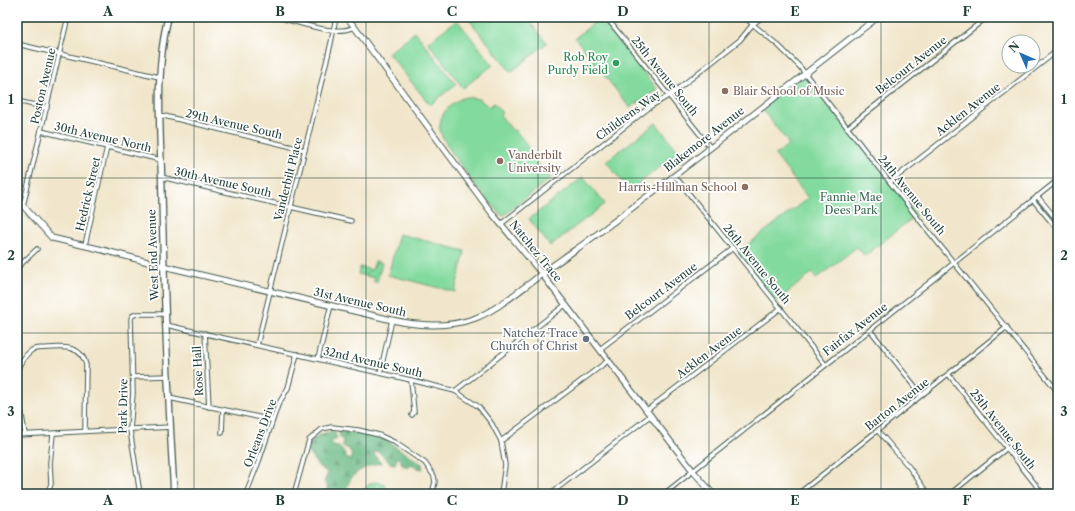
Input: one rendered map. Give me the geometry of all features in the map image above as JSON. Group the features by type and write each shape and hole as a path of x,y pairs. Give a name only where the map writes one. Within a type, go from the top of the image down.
{"main road":[{"name":"Natchez Trace","path":"347,17 491,212 542,274 693,471 713,494"},
{"name":"Blakemore Avenue","path":"542,274 674,175 878,17"},
{"name":"West End Avenue","path":"168,18 162,48 159,77 163,266 174,494"},
{"name":"31st Avenue South","path":"17,199 52,238 392,320 427,326 442,325 472,319 488,312 506,301 542,274"}],"street":[{"name":"Poston Avenue","path":"24,206 68,17"},
{"path":"160,17 168,18"},
{"path":"277,17 334,30 351,29 355,27"},
{"name":"Vanderbilt Place","path":"256,345 305,150 336,17"},
{"name":"25th Avenue South","path":"606,17 670,95 710,147"},
{"name":"24th Avenue South","path":"744,17 779,46 800,67 1058,392"},
{"name":"Childrens Way","path":"501,224 651,106 670,95 740,40 753,24 762,17"},
{"name":"Belcourt Avenue","path":"847,128 987,17"},
{"path":"17,44 159,77"},
{"name":"Acklen Avenue","path":"890,182 1058,50"},
{"name":"30th Avenue North","path":"17,101 47,108"},
{"name":"29th Avenue South","path":"160,115 305,150"},
{"name":"30th Avenue North","path":"41,131 161,160"},
{"name":"Hedrick Street","path":"85,245 108,147"},
{"name":"26th Avenue South","path":"674,175 825,364"},
{"name":"30th Avenue South","path":"161,177 351,221"},
{"name":"Fairfax Avenue","path":"664,494 825,364 870,330 1058,180"},
{"path":"1037,196 1058,221"},
{"path":"1032,200 1058,230"},
{"name":"Belcourt Avenue","path":"600,349 733,248"},
{"path":"17,268 37,249"},
{"path":"318,359 331,305"},
{"path":"456,391 565,305"},
{"name":"Acklen Avenue","path":"647,410 781,308"},
{"name":"Park Drive","path":"140,494 130,430 133,377 130,322 131,317 138,314 165,314"},
{"path":"380,373 392,320"},
{"name":"32nd Avenue South","path":"166,325 456,391 479,407 492,424 501,441 505,465 501,494"},
{"name":"Barton Avenue","path":"798,494 949,375 1007,327"},
{"path":"870,330 922,395"},
{"name":"Rose Hall","path":"205,333 208,407"},
{"path":"17,370 20,363 28,353 35,349 67,348 73,349 79,353 85,360 86,365 85,431"},
{"name":"Orleans Drive","path":"246,494 259,461 272,420 278,405 288,388 297,354"},
{"path":"501,441 609,360"},
{"name":"25th Avenue South","path":"949,375 1043,494"},
{"path":"133,377 169,376"},
{"path":"411,380 414,412 412,415"},
{"path":"17,387 25,434"},
{"path":"169,398 272,420"},
{"path":"222,433 223,410"},
{"path":"550,494 651,415"},
{"path":"17,435 171,427"},
{"path":"294,494 309,440 322,429 332,427 358,430 379,435 394,442 425,463 434,476 435,482 432,494"},
{"path":"878,430 909,467 928,494"},
{"path":"48,494 51,484 50,463 53,434"},
{"path":"950,494 1007,448"}],"green space":[{"path":"467,17 526,17 547,43 511,72"},
{"name":"Rob Roy Purdy Field","path":"600,18 657,89 630,108 575,38"},
{"path":"457,20 493,65 463,88 428,42"},
{"path":"415,32 456,84 430,105 388,53"},
{"name":"Fannie Mae Dees Park","path":"805,73 916,215 865,256 857,247 816,279 812,273 776,302 737,253 808,198 775,155 789,144 761,108"},
{"path":"466,97 479,99 489,107 494,103 502,113 500,115 528,146 527,148 530,152 529,154 551,178 503,216 497,211 457,161 440,130 441,119 447,109 451,105"},
{"path":"656,123 679,152 629,191 606,161"},
{"path":"583,177 605,204 550,246 529,219"},
{"path":"399,234 465,251 455,292 388,275"},
{"path":"375,261 382,263 377,282 374,282 374,278 358,274 360,267 372,270"},
{"path":"334,431 337,438 330,443 340,448 345,453 345,457 350,460 352,455 349,449 342,446 343,441 340,437 339,431 362,433 384,439 422,464 423,469 417,468 412,464 408,467 402,465 400,458 397,458 395,464 390,463 379,452 373,452 381,463 368,466 353,476 347,487 346,494 324,494 328,487 324,482 328,473 318,466 308,452 311,441 320,434"},
{"path":"374,482 384,485 388,494 361,494 368,485"}],"place":[{"name":"Rob Roy Purdy Field","path":"616,63"},
{"name":"Blair School of Music","path":"725,91"},
{"name":"Vanderbilt University","path":"500,161"},
{"name":"Harris-Hillman School","path":"745,187"},
{"name":"Natchez Trace Church of Christ","path":"586,339"}]}
